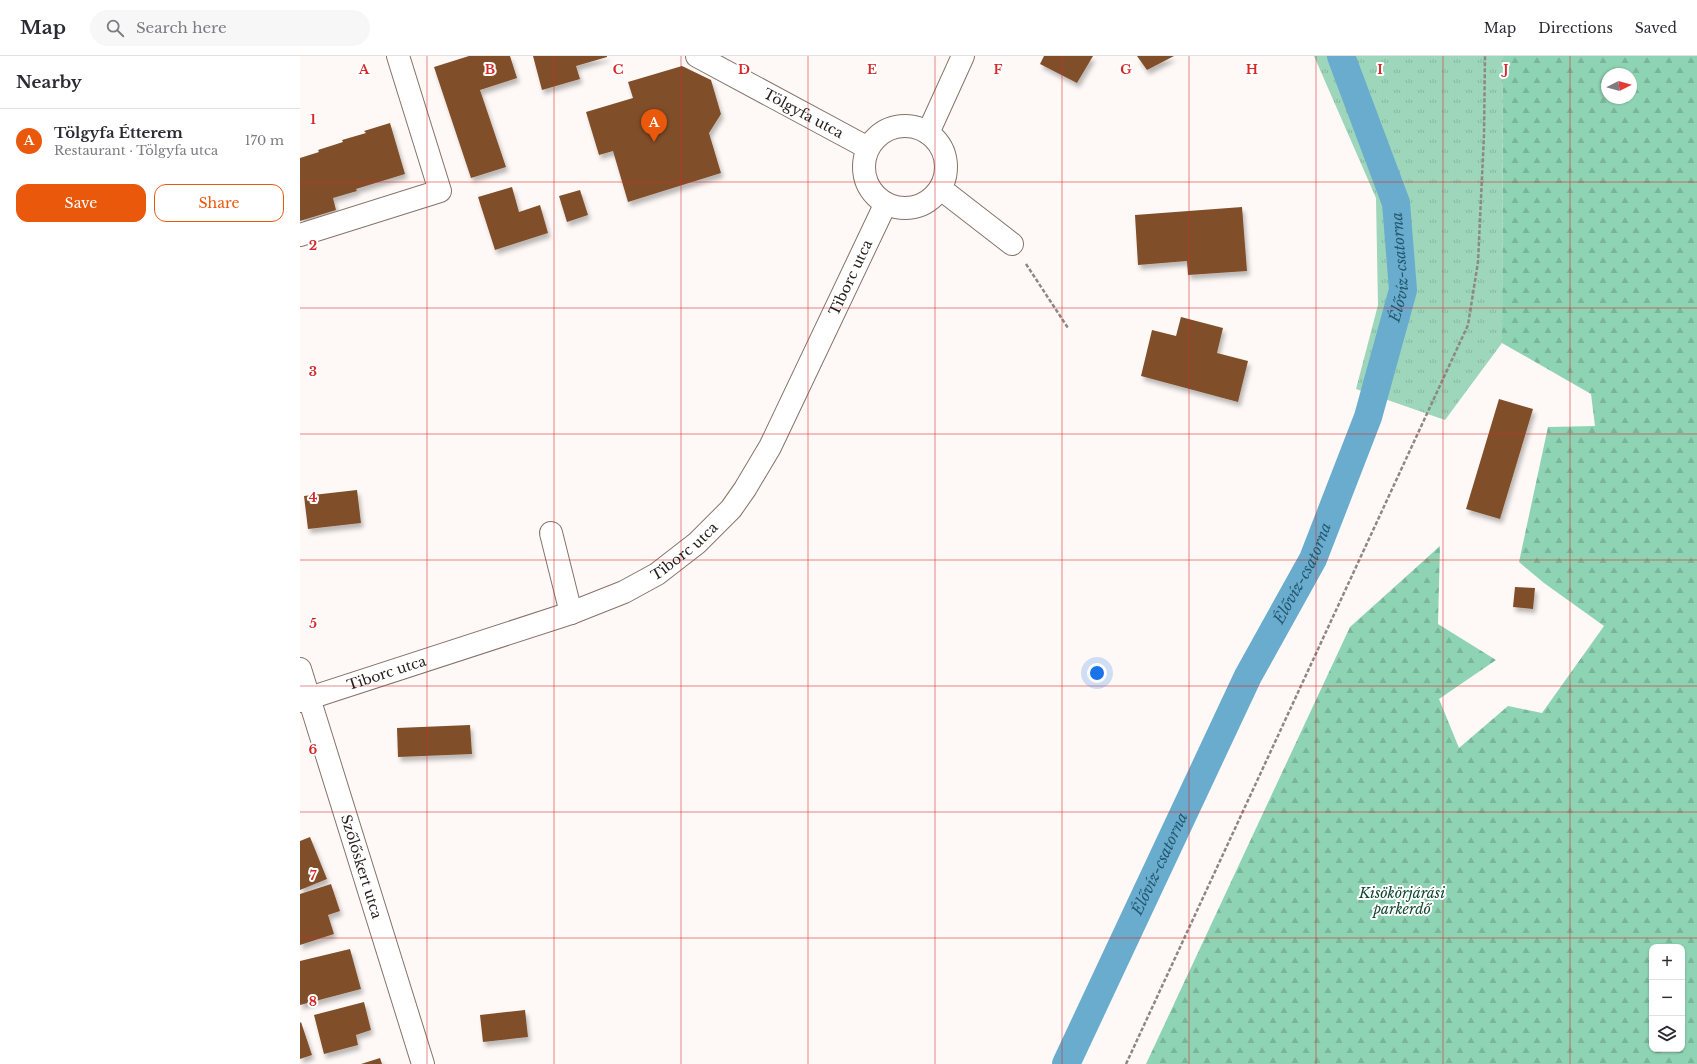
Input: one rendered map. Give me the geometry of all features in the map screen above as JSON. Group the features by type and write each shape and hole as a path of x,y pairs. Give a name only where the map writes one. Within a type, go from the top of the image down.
{"street":[{"path":"300,235 440,191 398,56"},
{"name":"Tölgyfa utca","path":"697,56 868,148"},
{"path":"928,133 964,56"},
{"path":"912,126 928,133 936,139 943,151 947,169 941,189 926,204 907,210 886,205 871,192 864,177 863,162 868,148 882,133 894,127 912,126"},
{"path":"941,189 1012,244"},
{"name":"Tiborc utca","path":"304,699 571,613 624,592 657,574 697,543 731,509 745,489 770,447 886,205"},
{"path":"551,533 571,613"},
{"name":"Szőlőskert utca","path":"300,669 304,699 423,1064"}],"path":[{"path":"1126,1064 1468,325 1478,262 1484,135 1485,56"},
{"path":"1012,244 1068,328"}],"green space":[{"path":"1314,56 1503,56 1502,343 1445,420 1356,389 1378,305 1376,198"},
{"name":"Kisökörjárási parkerdő","path":"1503,56 1697,56 1697,1064 1146,1064 1350,627 1440,546 1438,624 1496,660 1439,699 1459,748 1508,706 1542,713 1604,626 1544,583 1519,562 1548,427 1595,426 1591,394 1502,343"}],"building":[{"path":"469,56 510,56 517,78 480,90 506,167 471,178 434,67"},
{"path":"533,56 607,57 576,66 580,79 542,90"},
{"path":"1044,56 1093,56 1077,83 1040,64"},
{"path":"1137,56 1174,56 1147,70"},
{"path":"682,66 711,80 721,114 709,133 721,173 628,202 613,151 599,155 586,112 633,98 628,82"},
{"path":"390,123 405,174 356,189 357,191 333,198 336,210 300,221 300,158 319,152 318,150 343,142 342,140 366,133 364,131"},
{"path":"512,187 519,212 540,205 548,233 495,250 478,197"},
{"path":"580,190 588,215 567,222 559,196"},
{"path":"1242,207 1247,271 1188,275 1187,261 1138,265 1135,215"},
{"path":"1181,317 1223,328 1217,353 1248,361 1238,402 1141,376 1152,330 1176,336"},
{"path":"1499,399 1533,409 1500,519 1466,509"},
{"path":"357,490 361,523 308,529 304,496"},
{"path":"1515,587 1535,588 1533,609 1513,607"},
{"path":"470,725 472,754 398,757 397,728"},
{"path":"310,837 327,879 300,890 300,841"},
{"path":"331,884 340,911 328,915 334,934 300,945 300,894"},
{"path":"350,949 361,989 300,1005 300,961"},
{"path":"364,1002 371,1030 356,1035 358,1045 324,1054 314,1015"},
{"path":"525,1010 528,1037 483,1042 480,1015"},
{"path":"301,1022 312,1055 300,1059 300,1023"},
{"path":"380,1058 382,1064 361,1064"}],"waterway":[{"name":"Élővíz-csatorna","path":"1066,1064 1248,676 1313,559 1368,417 1403,290 1396,203 1341,56"}],"place":[{"name":"Tölgyfa Étterem","path":"654,142"}]}
